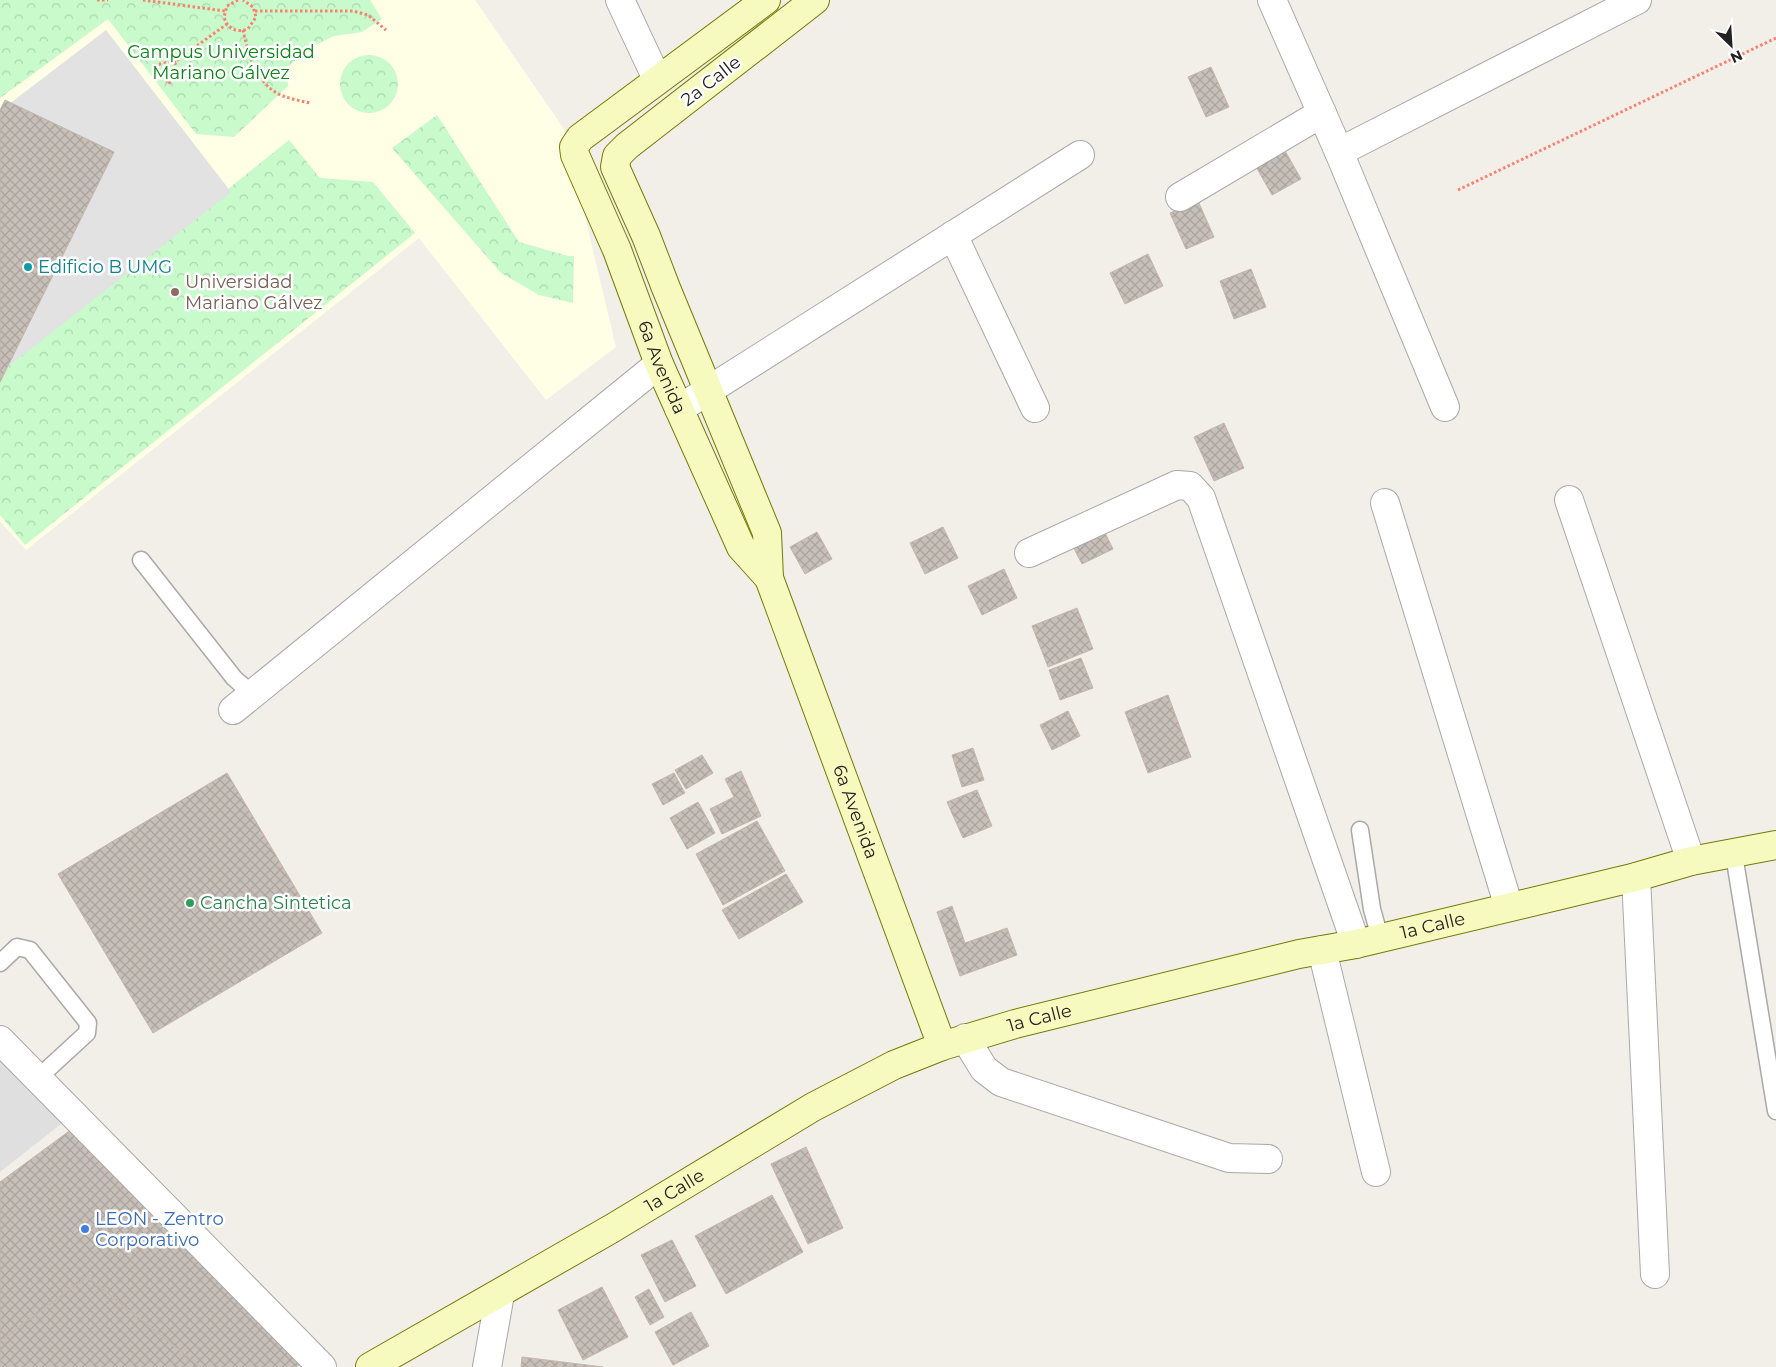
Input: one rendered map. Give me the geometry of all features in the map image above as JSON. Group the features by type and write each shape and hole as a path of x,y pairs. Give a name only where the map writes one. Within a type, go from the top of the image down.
{"street":[{"path":"620,0 658,79"},
{"name":"2a Calle","path":"574,147 580,138 766,0"},
{"name":"2a Calle","path":"615,168 617,156 627,146 815,0"},
{"path":"1272,0 1339,152 1446,407"},
{"path":"1339,152 1637,0"},
{"path":"1180,197 1322,113"},
{"name":"6a Avenida","path":"574,147 576,156 617,250 659,364 679,409 742,547 769,578"},
{"path":"679,409 1080,155"},
{"name":"6a Avenida","path":"615,168 646,236 767,533 769,578 954,1042"},
{"path":"953,235 1035,408"},
{"path":"243,702 659,364"},
{"path":"1029,553 1177,485 1190,486 1201,498 1368,941"},
{"path":"1569,500 1691,861"},
{"path":"1385,502 1508,906"},
{"name":"1a Calle","path":"370,1367 500,1294 813,1107 894,1065 954,1042 1024,1022 1636,877 1691,861 1734,855 1776,845"},
{"path":"1636,877 1655,1274"},
{"path":"1322,950 1376,1172"},
{"path":"0,1040 322,1367"},
{"path":"954,1042 1001,1082 1229,1158 1268,1159"},
{"path":"488,1367 500,1294"}],"lane":[{"path":"141,560 234,678 243,702"},
{"path":"1360,830 1372,910 1368,941"},
{"path":"1734,855 1776,1111"},
{"path":"0,963 17,947 30,950 88,1023 87,1033 38,1078"}],"path":[{"path":"97,0 108,0"},
{"path":"143,0 225,12"},
{"path":"238,0 231,2 224,16 227,24 233,29 243,30 254,21 255,11 250,3 243,0"},
{"path":"255,11 353,12 368,15 386,30"},
{"path":"176,61 169,84 155,65 176,61 227,24"},
{"path":"243,30 249,57 266,82 281,96 310,103"},
{"path":"1458,190 1776,38"}],"shaded area":[{"name":"Universidad Mariano Gálvez","path":"0,0 475,0 564,129 616,347 546,400 419,238 26,550 0,521"},
{"path":"106,30 231,192 0,373 0,111"},
{"path":"0,1056 65,1121 0,1172"}],"green space":[{"name":"Campus Universidad Mariano Gálvez","path":"0,0 370,0 382,19 362,32 334,36 307,49 287,68 288,86 234,137 196,134 108,19 0,98"},
{"path":"369,55 385,60 393,68 398,84 393,100 385,108 369,113 353,108 345,100 340,84 345,68 353,60"},
{"path":"437,115 519,242 574,256 573,303 539,295 501,273 392,148"},
{"path":"289,140 320,178 373,182 415,233 25,545 0,515 0,372"}],"building":[{"path":"1211,67 1229,107 1206,117 1188,77"},
{"name":"Edificio B UMG","path":"5,100 114,152 0,382 0,110"},
{"path":"1284,149 1301,179 1272,195 1255,165"},
{"path":"1198,201 1214,237 1186,249 1170,213"},
{"path":"1148,254 1163,286 1125,304 1110,273"},
{"path":"1251,269 1266,307 1234,319 1220,281"},
{"path":"1224,423 1244,468 1214,481 1194,437"},
{"path":"1100,523 1113,549 1082,564 1069,539"},
{"path":"943,527 958,558 925,574 910,543"},
{"path":"817,532 832,559 805,574 790,547"},
{"path":"1004,569 1017,598 982,615 968,586"},
{"path":"1077,608 1093,649 1048,667 1032,626"},
{"path":"1081,658 1093,688 1060,700 1049,670"},
{"path":"1168,695 1191,757 1148,773 1125,712"},
{"path":"1068,711 1080,736 1052,750 1040,725"},
{"path":"973,748 984,780 962,787 952,755"},
{"path":"702,755 713,773 686,789 675,770"},
{"path":"741,771 761,816 722,834 710,809 734,797 725,779"},
{"name":"Cancha Sintetica","path":"227,773 322,933 153,1033 58,874"},
{"path":"674,773 685,793 663,805 652,784"},
{"path":"977,790 992,826 963,838 947,802"},
{"path":"698,802 715,833 687,849 670,818"},
{"path":"757,821 785,871 723,905 696,854"},
{"path":"786,874 803,902 739,939 722,910"},
{"path":"952,906 965,943 1007,928 1017,955 960,976 937,912"},
{"name":"LEON - Zentro Corporativo","path":"72,1129 303,1363 296,1367 201,1367 87,1277 0,1341 0,1182"},
{"path":"806,1147 843,1228 808,1244 771,1164"},
{"path":"772,1195 803,1252 726,1294 695,1236"},
{"path":"672,1240 696,1286 665,1302 641,1255"},
{"path":"87,1277 201,1367 0,1367 0,1341"},
{"path":"602,1287 628,1337 583,1360 558,1310"},
{"path":"649,1289 664,1317 650,1325 635,1297"},
{"path":"691,1312 709,1346 673,1365 655,1332"},
{"path":"522,1357 603,1367 521,1367"}],"place":[{"name":"Edificio B UMG","path":"28,267"},
{"name":"Universidad Mariano Gálvez","path":"175,292"},
{"name":"Cancha Sintetica","path":"190,903"},
{"name":"LEON - Zentro Corporativo","path":"85,1229"}]}
